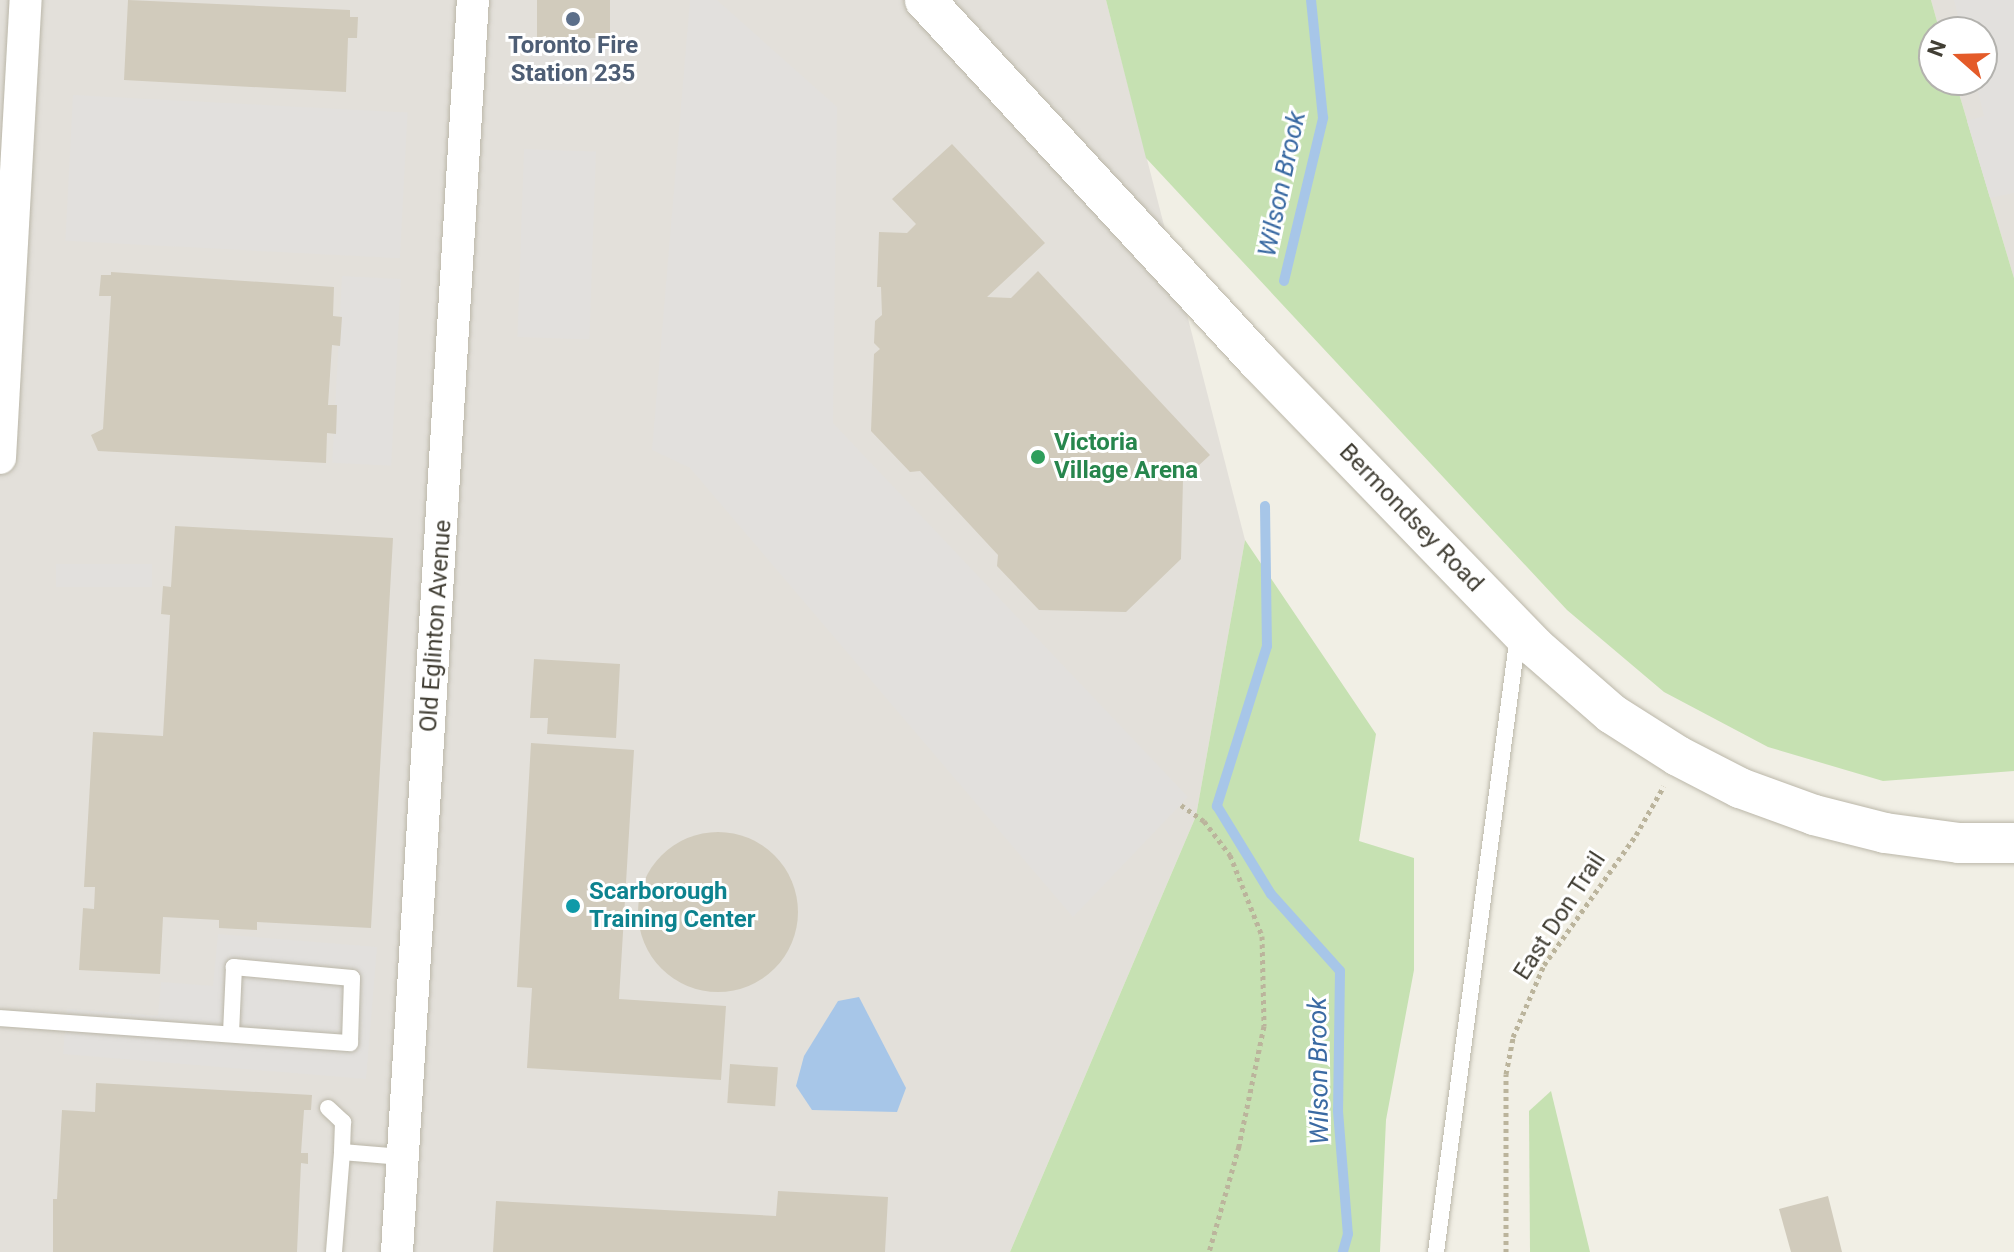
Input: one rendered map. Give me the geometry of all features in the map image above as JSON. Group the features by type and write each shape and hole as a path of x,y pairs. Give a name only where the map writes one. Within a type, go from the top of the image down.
{"street":[{"path":"0,458 26,0"},
{"name":"Old Eglinton Avenue","path":"397,1252 473,0"},
{"name":"Bermondsey Road","path":"925,0 1258,361 1518,630 1612,714 1678,756 1740,788 1814,815 1885,833 1959,843 2014,843"}],"lane":[{"path":"1436,1252 1518,630"},
{"path":"0,1018 350,1043 352,978 234,967 231,1034"},
{"path":"328,1108 343,1122 334,1252"},
{"path":"342,1152 402,1157"}],"path":[{"name":"East Don Trail","path":"1506,1252 1506,1074 1524,1004 1544,965 1642,825 1678,756"},
{"path":"1181,805 1204,821 1230,855 1262,936 1264,1026 1239,1146 1209,1252"}],"shaded area":[{"path":"0,0 1106,0 1245,540 1196,816 1010,1252 0,1252"},
{"path":"690,0 717,0 837,107 833,423 1188,797 1073,917 690,468 652,450"},
{"path":"1931,0 2014,0 2014,278 1960,96 1998,96 1998,16 1936,16"},
{"path":"1954,0 2014,0 2014,193 1990,198 1967,121 1984,116 1979,96 1998,96 1998,16 1958,16"},
{"path":"529,47 610,50 609,88 528,85"},
{"path":"73,95 408,113 400,258 65,241"},
{"path":"524,149 596,152 589,339 517,337"},
{"path":"342,276 401,279 391,466 332,463"},
{"path":"56,564 152,564 152,587 56,587"},
{"path":"218,934 377,947 366,1079 63,1054 67,1009 158,1016 161,982 213,986"}],"green space":[{"path":"1106,0 1931,0 1936,16 1918,16 1918,96 1960,96 2014,278 2014,771 1883,781 1768,747 1664,692 1567,610 1146,158"},
{"path":"1245,540 1376,734 1359,841 1414,858 1414,970 1386,1120 1380,1252 1010,1252 1196,816"},
{"path":"1551,1091 1590,1252 1530,1252 1529,1111"}],"water":[{"path":"859,997 906,1088 897,1112 812,1110 796,1086 804,1056 838,1001"}],"building":[{"path":"128,0 350,10 350,17 358,17 357,38 348,38 346,92 124,80"},
{"name":"Toronto Fire Station 235","path":"537,0 610,0 610,38 537,38"},
{"name":"Victoria Village Arena","path":"952,144 1045,243 987,297 1011,298 1038,271 1210,455 1183,480 1181,559 1126,612 1039,610 997,566 998,555 920,471 910,472 871,431 874,354 880,349 874,343 875,321 882,315 881,287 877,287 879,232 907,233 916,224 892,199"},
{"path":"111,272 334,287 333,316 342,317 340,346 332,345 328,405 337,405 336,434 327,433 326,463 98,451 91,435 103,429 111,296 99,296 101,275 111,275"},
{"path":"175,526 393,538 371,928 257,922 257,930 219,928 219,920 163,917 160,974 79,970 83,908 94,909 95,887 84,887 93,732 163,736 170,615 161,614 163,586 171,587"},
{"path":"534,659 620,664 616,738 547,734 548,718 530,718"},
{"name":"Scarborough Training Center","path":"531,743 634,750 619,999 726,1006 721,1080 527,1068 532,988 517,987"},
{"path":"718,832 748,838 774,856 792,882 798,912 792,942 774,968 748,986 718,992 688,986 662,968 644,942 638,912 644,882 662,856 688,838"},
{"path":"730,1064 778,1067 775,1106 727,1103"},
{"path":"96,1083 312,1095 311,1110 304,1110 301,1153 308,1153 308,1164 301,1163 297,1252 53,1252 53,1199 57,1199 62,1110 95,1112"},
{"path":"778,1191 888,1197 885,1252 493,1252 496,1201 776,1216"},
{"path":"1828,1196 1842,1252 1791,1252 1779,1209"}],"waterway":[{"name":"Wilson Brook","path":"1284,281 1323,118 1311,0"},
{"name":"Wilson Brook","path":"1265,506 1267,646 1217,806 1271,894 1340,971 1338,1111 1348,1234 1343,1252"}],"place":[{"name":"Toronto Fire Station 235","path":"573,19"},
{"name":"Victoria Village Arena","path":"1038,457"},
{"name":"Scarborough Training Center","path":"573,906"}]}
